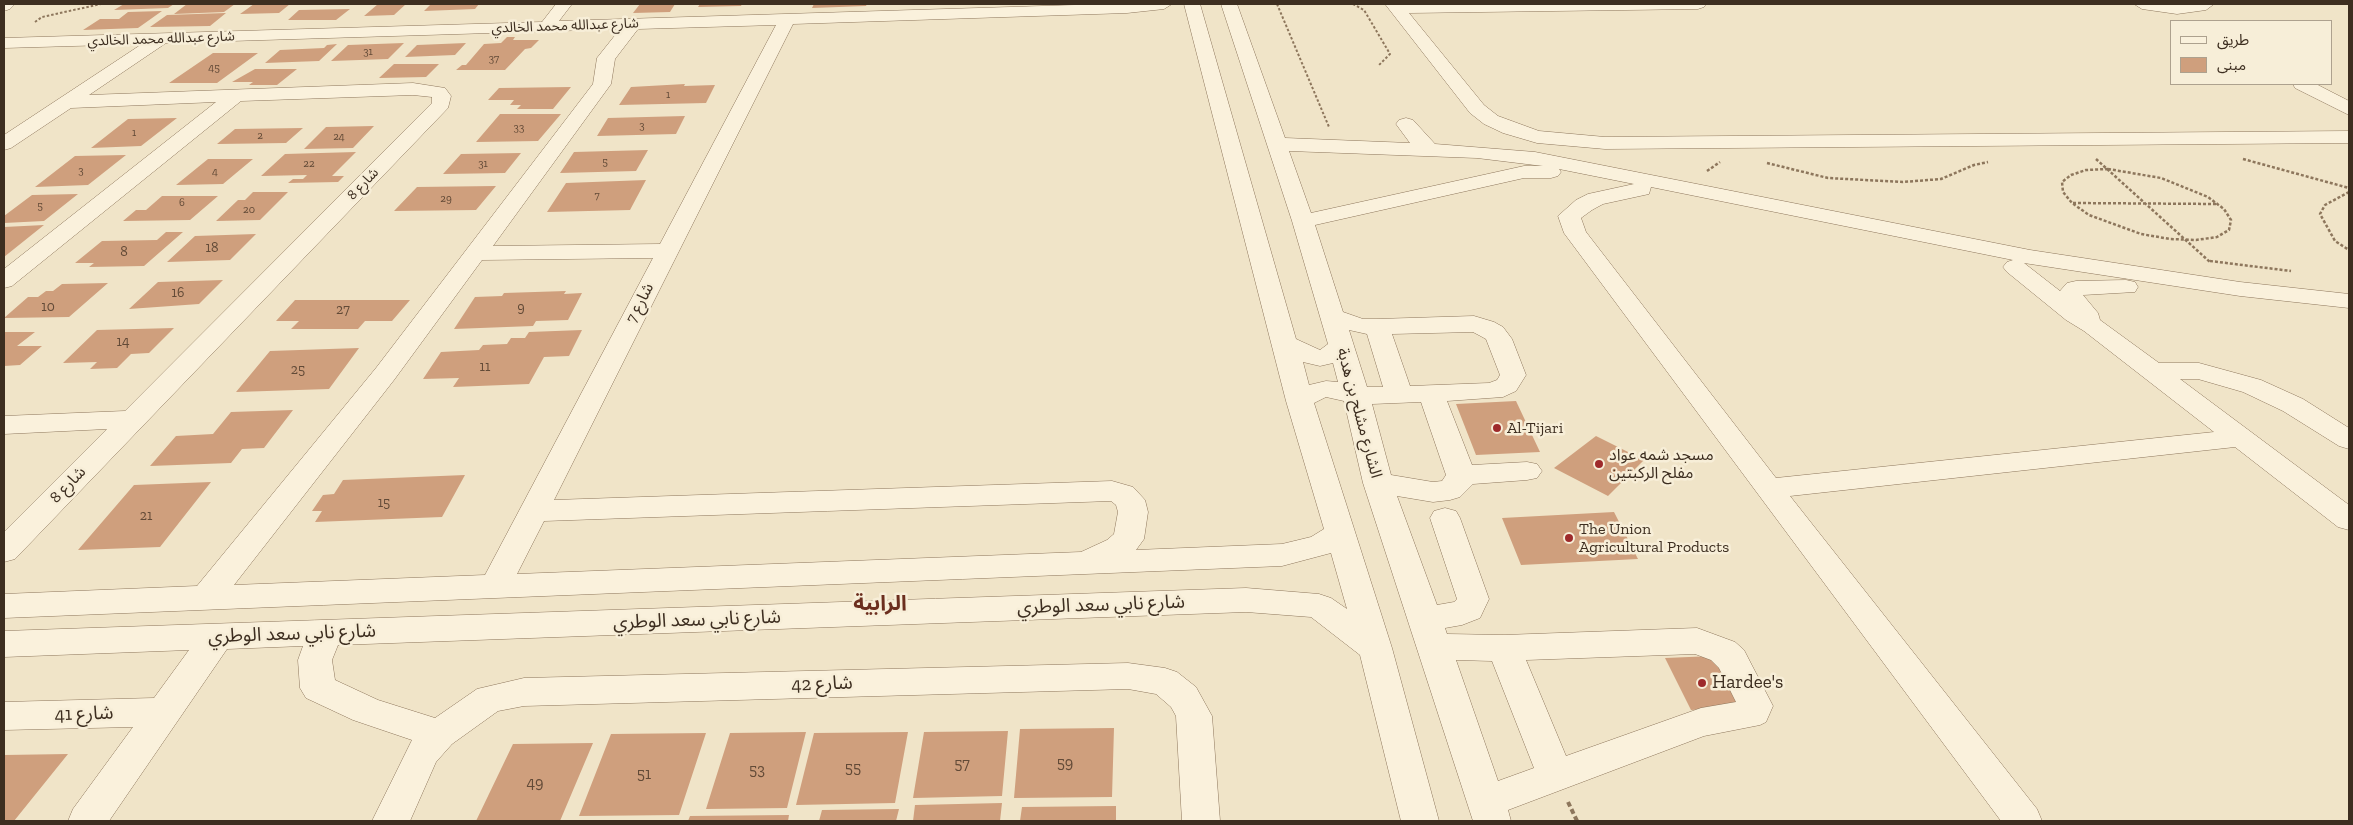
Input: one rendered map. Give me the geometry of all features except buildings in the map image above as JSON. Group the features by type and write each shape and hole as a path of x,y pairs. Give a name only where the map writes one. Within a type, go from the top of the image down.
{"street":[{"path":"547,26 564,4"},
{"path":"1127,8 1164,4"},
{"name":"الشارع مشلح بن هدبة","path":"1229,4 1303,221 1356,396 1378,482 1488,812"},
{"path":"1395,6 1698,4"},
{"path":"2142,4 2195,11 2210,20"},
{"path":"1395,6 1477,109 1491,120 1537,138 1605,143 2349,137"},
{"path":"1127,8 1194,11 1300,401 1375,648 1420,821"},
{"name":"شارع عبدالله محمد الخالدي","path":"4,44 896,16 893,26 896,30 903,31 1065,27 1079,22 1081,10 1127,8"},
{"path":"520,27 535,10"},
{"name":"شارع 7","path":"494,588 532,511 787,20"},
{"path":"205,599 385,374 602,84 606,58 633,24"},
{"path":"9,137 68,102 161,39"},
{"path":"2304,85 2349,109"},
{"path":"2328,85 2349,96"},
{"name":"شارع 8","path":"4,551 440,104 442,96 438,92 413,89 68,102"},
{"path":"4,281 234,97"},
{"path":"1395,149 1398,124 1429,150"},
{"path":"1278,144 1429,150 1535,158 2030,257 2240,289 2349,301"},
{"path":"1303,221 1524,172 1552,172 2015,267 2126,287 2349,318"},
{"path":"1641,189 1596,199 1584,205 1569,216 1575,233 1768,489 2023,821"},
{"path":"476,253 667,251"},
{"path":"2015,267 2075,316 2094,326 2349,520"},
{"path":"2094,326 2074,303 2070,293 2076,288 2126,287"},
{"path":"1300,401 1313,392 1326,389 1342,390 1356,396 1492,391 1507,385 1513,375 1510,364 1494,332 1474,324 1377,327 1362,326 1332,317"},
{"path":"1377,327 1399,394"},
{"path":"1286,344 1308,356 1320,358 1332,355 1340,346"},
{"path":"2153,371 2199,371 2252,386 2293,405 2349,440"},
{"path":"1378,482 1443,492 1459,484 1461,475 1431,393"},
{"path":"4,425 132,419"},
{"path":"1768,489 2240,438"},
{"path":"1461,475 1527,471"},
{"path":"532,511 1102,492 1122,494 1130,500 1133,512 1129,539 1118,548 1081,562"},
{"path":"1429,633 1468,609 1473,599 1445,518"},
{"path":"4,606 494,588 768,575 1282,555 1321,545 1339,534"},
{"path":"756,618 776,607 785,595 783,581 768,575"},
{"name":"شارع نابي سعد الوطري","path":"4,644 1246,600 1319,606 1375,648"},
{"path":"326,633 315,660 318,688 366,710 439,734"},
{"path":"1429,633 1504,648 1697,641 1723,650 1732,659 1754,700 1753,712 1747,716 1701,722 1556,777 1488,812"},
{"path":"87,821 217,637"},
{"path":"1504,648 1556,777"},
{"name":"شارع 42","path":"391,821 422,753 439,734 489,699 524,692 1128,676 1165,682 1184,698 1194,716 1200,821"},
{"name":"شارع 41","path":"4,716 164,712"}],"path":[{"path":"34,22 42,17 101,4"},
{"path":"1277,4 1336,146"},
{"path":"1353,4 1364,10 1390,54 1379,65"},
{"path":"2094,158 2208,261 2293,272"},
{"path":"2240,158 2349,188"},
{"path":"1761,161 1786,169 1828,178 1903,182 1940,179 1974,165 1995,161"},
{"path":"2108,169 2161,178 2187,186 2224,208 2231,220 2229,230 2217,237 2185,240 2141,234 2113,226 2089,215 2072,204 2063,192 2062,182 2071,175 2086,170 2108,169"},
{"path":"2349,192 2325,205 2320,214 2335,241 2349,250"},
{"path":"2072,204 2217,204"}],"place":[{"name":"Al-Tijari","path":"1497,428"},
{"name":"مسجد شمه عواد مفلح الركبتين","path":"1599,464"},
{"name":"The Union Agricultural Products","path":"1569,538"},
{"name":"Hardee's","path":"1702,683"}],"district":[{"name":"الرابية","path":"880,604"}]}
